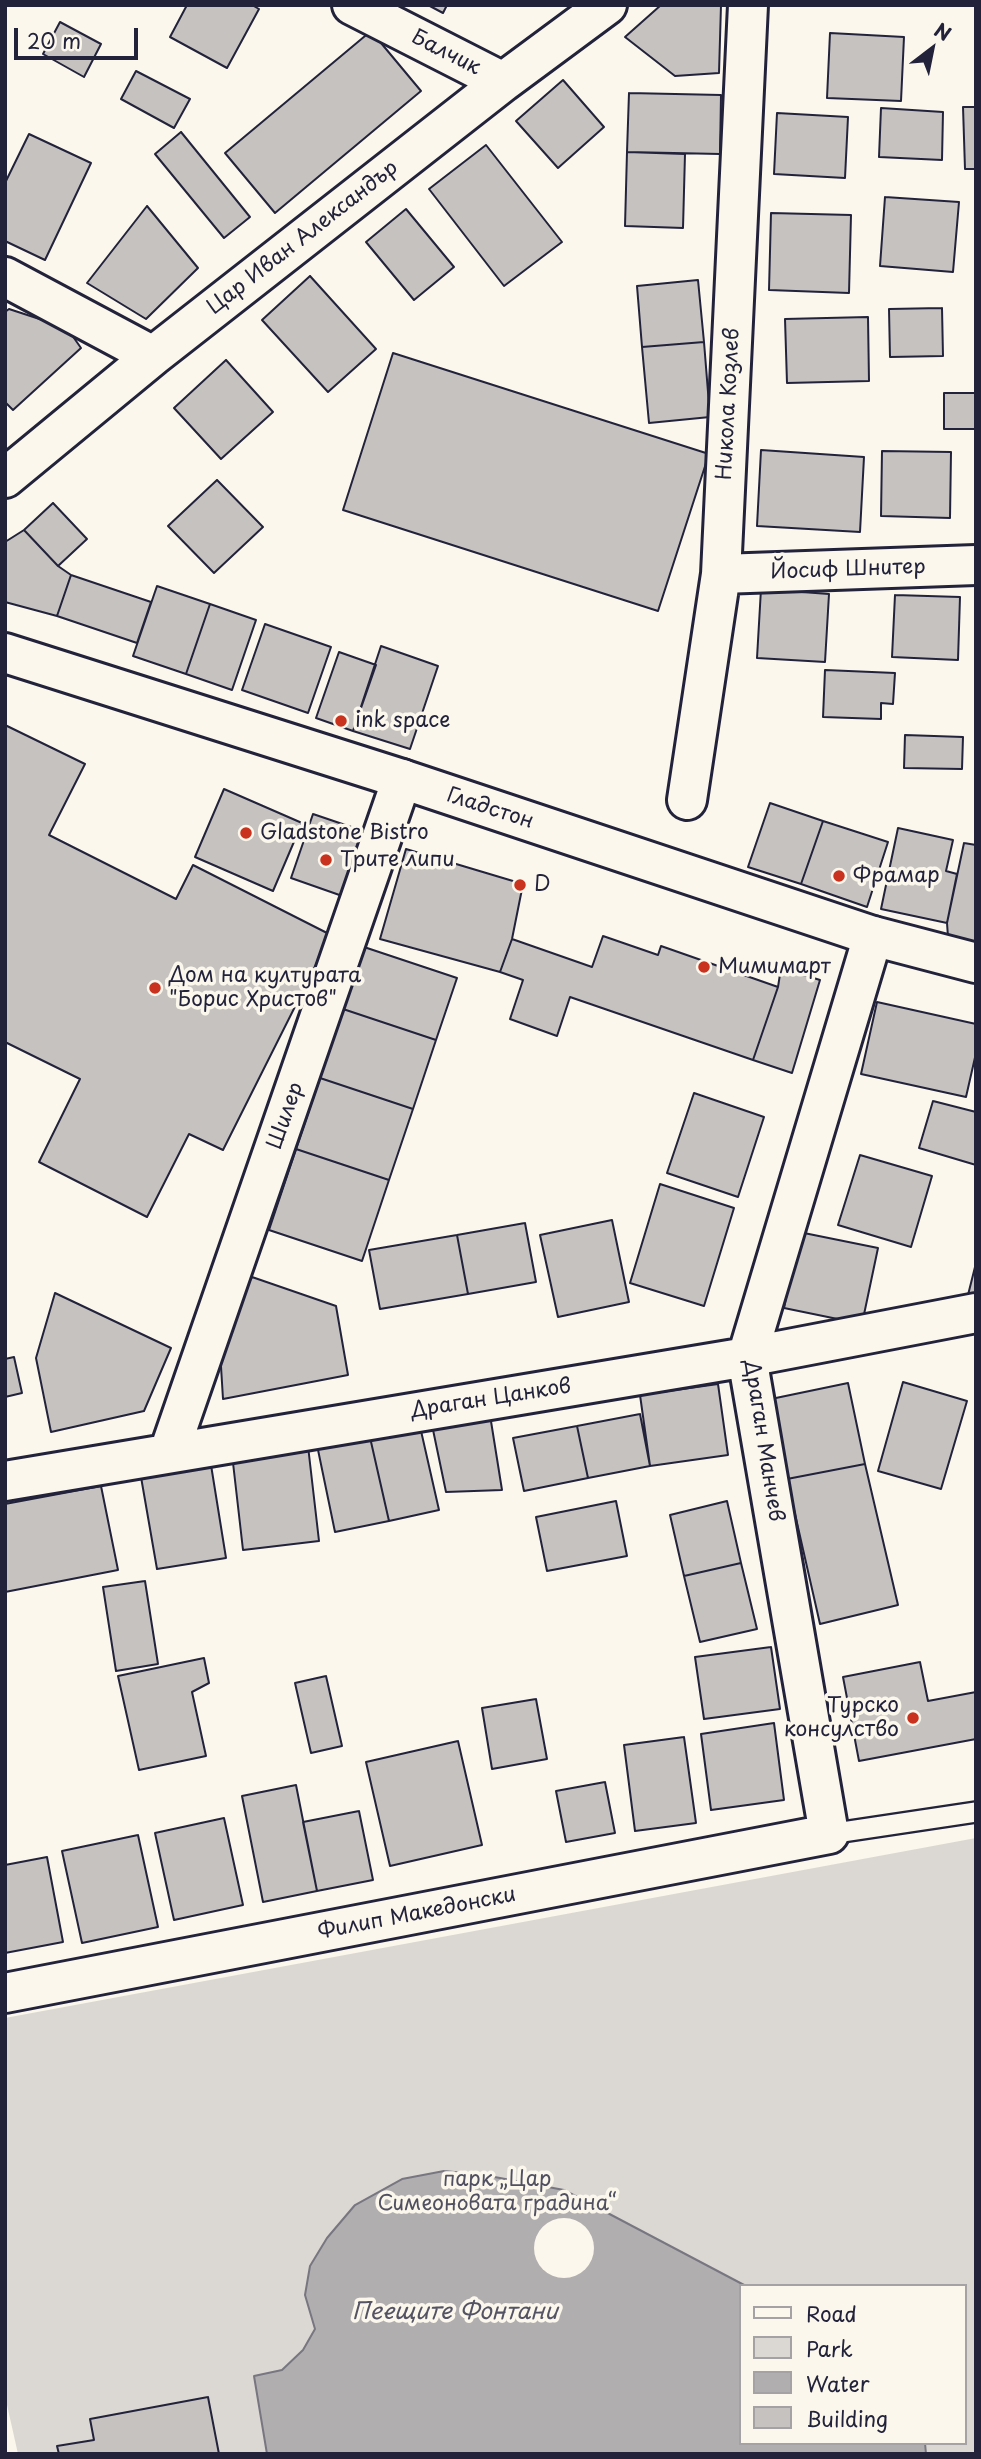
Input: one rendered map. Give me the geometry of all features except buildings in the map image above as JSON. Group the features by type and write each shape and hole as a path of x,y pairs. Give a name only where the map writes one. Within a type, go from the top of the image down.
{"street":[{"name":"Балчик","path":"352,5 503,82"},
{"name":"Цар Иван Александър","path":"5,478 153,356 503,82 607,5"},
{"name":"Никола Козлев","path":"687,800 721,574 748,5"},
{"path":"5,277 153,356"},
{"name":"Йосиф Шнитер","path":"721,574 976,565"},
{"name":"Гладстон","path":"5,653 402,779 873,936 976,963"},
{"name":"Шилер","path":"169,1452 402,779"},
{"name":"Драган Манчев","path":"829,1834 747,1357 873,936"},
{"name":"Драган Цанков","path":"5,1481 747,1357 976,1314"},
{"name":"Филип Македонски","path":"5,1993 829,1834"}],"lane":[{"path":"829,1834 976,1812"}],"green space":[{"name":"парк „Цар Симеоновата градина“","path":"976,1838 976,2454 18,2454 5,2396 5,2018"}],"water":[{"name":"Пеещите Фонтани","path":"444,2171 484,2175 564,2190 742,2284 740,2284 740,2445 925,2445 926,2454 267,2454 254,2376 282,2370 303,2350 315,2329 305,2295 310,2266 327,2238 355,2205 402,2179"}],"pier":[{"path":"564,2218 581,2223 589,2231 594,2248 589,2265 581,2273 564,2278 547,2273 539,2265 534,2248 539,2231 547,2223"}],"place":[{"name":"ink space","path":"341,721"},
{"name":"Gladstone Bistro","path":"246,833"},
{"name":"Трите липи","path":"326,860"},
{"name":"Фрамар","path":"839,876"},
{"name":"D","path":"520,885"},
{"name":"Мимимарт","path":"704,967"},
{"name":"Дом на културата \"Борис Христов\"","path":"155,988"},
{"name":"Турско консулство","path":"913,1718"}]}
